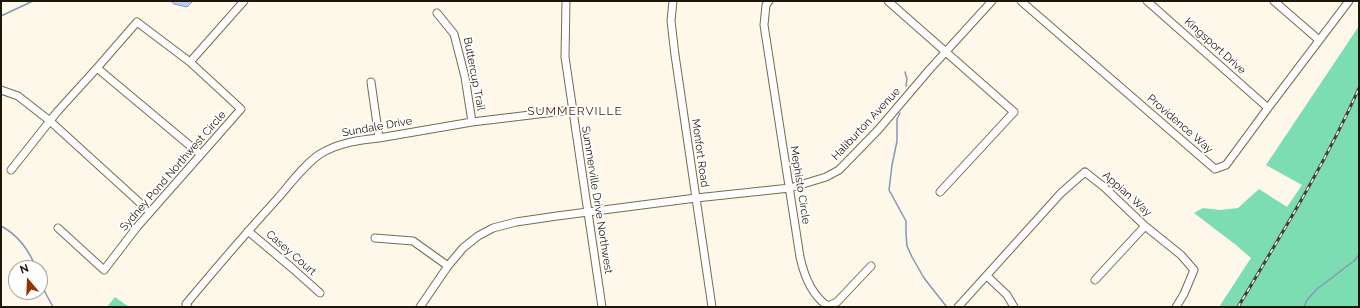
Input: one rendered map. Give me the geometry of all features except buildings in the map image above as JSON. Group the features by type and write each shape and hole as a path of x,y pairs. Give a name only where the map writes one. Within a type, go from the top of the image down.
{"street":[{"path":"190,62 244,1"},
{"name":"Summerville Drive Northwest","path":"566,1 565,57 602,307"},
{"name":"Monfort Road","path":"673,1 671,21 712,307"},
{"name":"Mephisto Circle","path":"769,1 766,5 764,25 803,271 814,291 828,306 838,302 871,266"},
{"path":"888,1 1014,112 940,192"},
{"name":"Haliburton Avenue","path":"696,198 790,188 826,177 839,170 878,130 992,1"},
{"name":"Providence Way","path":"1021,1 1215,169 1226,165 1349,1"},
{"name":"Kingsport Drive","path":"1147,1 1268,108"},
{"path":"1274,1 1319,40"},
{"name":"Buttercup Trail","path":"437,14 454,34 465,76 472,122"},
{"name":"Sydney Pond Northwest Circle","path":"11,170 50,121 137,22 190,62 241,108 150,212 104,270 58,228"},
{"path":"97,68 200,154"},
{"path":"371,82 379,138"},
{"path":"1,90 18,96 50,121 150,212"},
{"name":"Sundale Drive","path":"188,307 186,304 248,231 308,164 319,155 333,147 364,139 379,138 472,122 572,110"},
{"name":"Appian Way","path":"958,307 1061,193 1085,172 1104,187 1145,226 1182,255 1194,270 1184,294 1176,307"},
{"path":"420,307 448,266 463,248 478,236 493,228 516,222 696,198"},
{"path":"1095,280 1145,226"},
{"name":"Casey Court","path":"248,231 320,293"},
{"path":"375,238 412,241 448,266"},
{"path":"987,276 1007,295 1014,307"}],"green space":[{"path":"1359,26 1359,307 1219,307 1251,258 1194,213 1203,208 1220,210 1238,208 1259,189 1287,207 1302,185 1266,165"},
{"path":"115,297 129,307 107,307"}],"water":[{"path":"171,1 193,1 187,7 174,4"}],"waterway":[{"path":"1,16 33,1"},
{"path":"905,72 907,79 906,86"},
{"path":"900,113 897,119 897,141 889,190 906,221 907,246 912,257 924,278 946,306"},
{"path":"1,226 18,238 32,260"},
{"path":"1304,307 1307,300 1317,289 1355,260 1359,254"},
{"path":"48,298 53,307"}],"railway":[{"path":"1238,307 1317,172 1359,88"}],"district":[{"name":"SUMMERVILLE","path":"575,111"}]}
